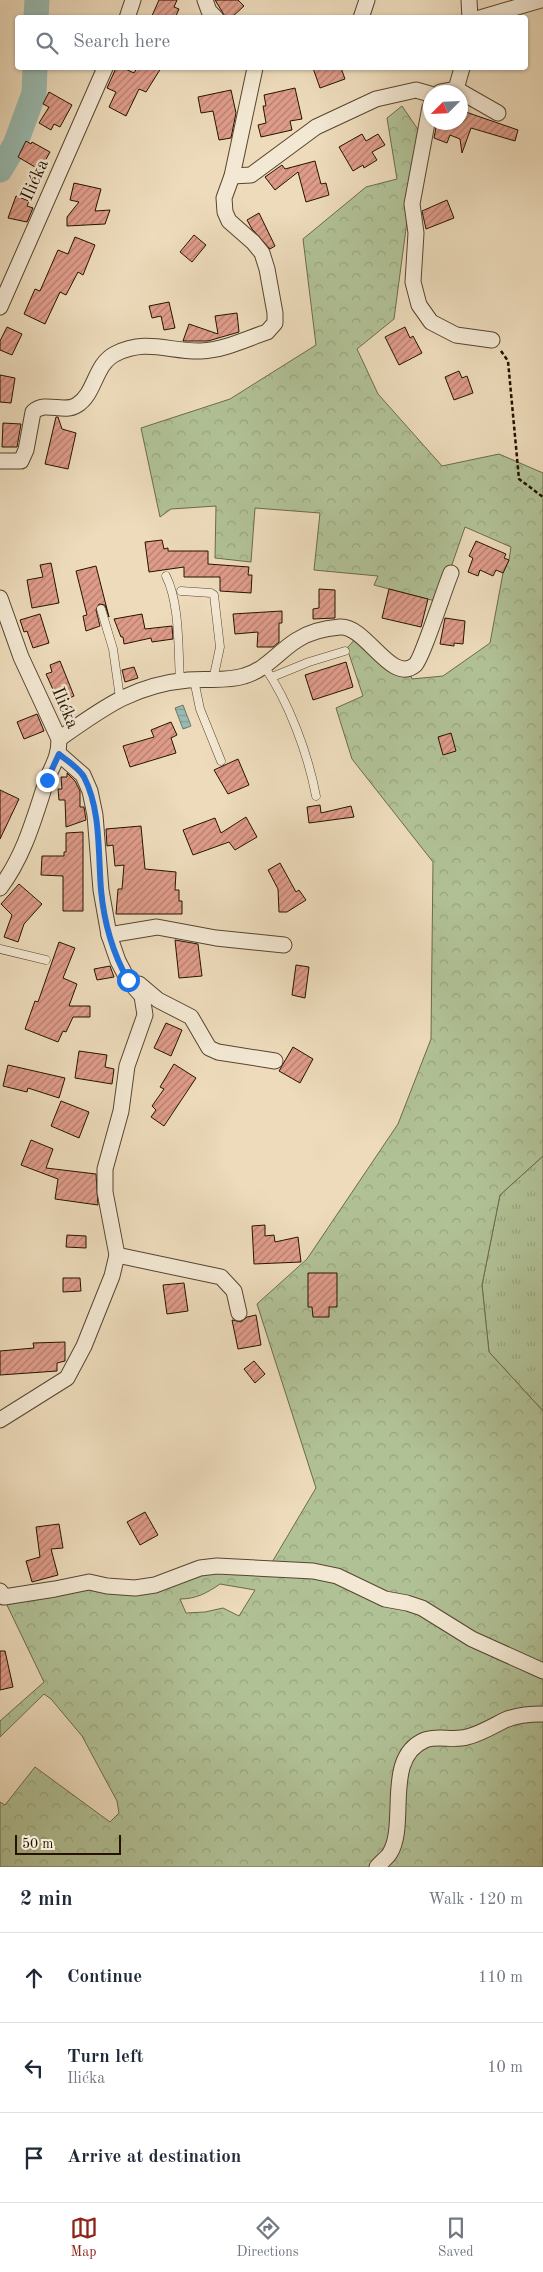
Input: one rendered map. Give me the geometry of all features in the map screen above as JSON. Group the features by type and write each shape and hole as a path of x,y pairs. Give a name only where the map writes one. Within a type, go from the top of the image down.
{"street":[{"path":"128,15 133,0"},
{"path":"205,0 209,11 213,15"},
{"path":"363,15 367,0"},
{"path":"469,0 470,15"},
{"path":"490,15 541,0"},
{"name":"Ilićka","path":"0,307 104,70"},
{"path":"0,462 21,461 26,450 33,412 44,406 63,409 79,404 88,395 101,368 114,354 147,345 203,351 223,347 267,332 273,328 275,313 262,253 253,242 230,222 225,212 224,198 232,176 255,70"},
{"path":"457,85 461,70"},
{"path":"232,176 251,175 316,127 376,99 416,90 423,92"},
{"path":"468,95 498,113"},
{"path":"426,130 412,204 416,233 413,282 419,305 431,322 456,336 492,340"},
{"path":"2,1418 67,1378 84,1346 112,1276 117,1255 105,1192 105,1169 121,1111 127,1066 145,1015 142,996 128,980 118,962 109,935 101,890 95,815 90,791 83,775 59,746 107,704 120,698 154,685 187,680 225,681 268,672 297,639 321,630 342,627 360,634 384,659 396,667 408,668 416,664 423,651 451,573"},
{"name":"Ilićka","path":"0,598 21,657 59,746 34,822 20,854 0,888"},
{"path":"109,935 157,927 216,938 284,945"},
{"path":"118,962 145,990 158,1000 191,1017 208,1048 218,1052 275,1061"},
{"path":"117,1255 221,1277 234,1291 240,1313"},
{"path":"0,1591 4,1597 88,1582 106,1586 135,1588 155,1585 200,1568 217,1566 313,1571 336,1576 385,1599 422,1608 472,1639 543,1671"},
{"path":"377,1867 390,1853 395,1839 402,1766 413,1749 420,1743 438,1738 467,1737 518,1716 543,1714"}],"lane":[{"path":"166,576 171,586 187,680 221,761"},
{"path":"181,591 211,593 214,595 220,647 213,680"},
{"path":"101,609 112,649 120,698"},
{"path":"316,796 312,774 299,737 268,672 345,651"},
{"path":"0,949 46,960"}],"path":[{"path":"492,340 508,361 519,479 543,497"}],"green space":[{"path":"402,106 419,131 394,319 357,349 378,394 442,466 499,454 543,473 543,1156 500,1195 482,1285 489,1352 543,1411 543,1867 0,1867 0,1802 5,1805 35,1767 110,1822 119,1813 117,1801 82,1736 51,1699 44,1694 0,1737 0,1721 44,1682 5,1601 180,1575 268,1569 316,1488 257,1304 307,1259 398,1124 431,1039 433,862 352,759 336,708 363,696 347,648 360,634 408,668 412,679 443,676 490,643 503,573 509,560 511,547 465,527 439,602 374,585 378,576 314,570 320,513 255,508 251,562 215,558 216,506 171,509 160,517 141,428 230,399 316,345 303,239 366,187 397,179 387,118","holes":["220,1584 255,1590 239,1616 223,1608 205,1612 186,1613 180,1599 201,1595"]},
{"path":"543,1156 543,1411 489,1352 482,1285 500,1195"}],"water":[{"path":"183,705 191,726 183,729 175,708"}],"building":[{"path":"159,0 177,0 174,7 179,9 176,15 152,15"},
{"path":"215,0 238,0 244,6 234,15 224,15"},
{"path":"115,70 127,70 134,73 136,70 160,70 146,92 139,89 126,116 109,107 116,92 107,88"},
{"path":"314,70 342,70 345,79 320,88"},
{"path":"295,88 302,119 290,121 292,130 261,137 258,125 266,123 263,106 266,106 264,95"},
{"path":"231,90 236,113 231,138 219,140 213,111 201,113 198,97"},
{"path":"49,92 72,105 60,127 54,124 51,130 39,123 49,107 43,104"},
{"path":"468,113 518,130 515,141 471,128 462,153 460,139 450,135 447,143 434,138 436,130 468,130"},
{"path":"362,134 366,141 378,134 385,145 372,152 377,160 364,168 363,165 353,171 339,147"},
{"path":"26,141 31,144 32,142 50,152 40,170 18,157"},
{"path":"315,161 321,184 326,183 329,195 306,202 298,172 275,190 265,177 282,165 285,169"},
{"path":"74,183 101,189 95,211 110,210 105,224 67,226 67,217 79,202 70,200"},
{"path":"16,196 29,201 27,206 33,208 27,222 8,218"},
{"path":"447,200 454,218 426,229 422,211"},
{"path":"259,213 275,246 270,249 252,229 247,220"},
{"path":"194,235 206,245 192,262 180,252"},
{"path":"75,237 95,245 83,275 78,272 66,295 60,292 45,324 24,314 35,289 40,291 58,250 68,254"},
{"path":"169,302 175,328 164,330 161,316 152,318 149,306"},
{"path":"237,313 239,332 208,341 183,341 189,324 218,334 215,316"},
{"path":"7,327 22,334 12,355 0,350 0,341"},
{"path":"405,327 410,338 413,336 422,353 399,365 385,337"},
{"path":"459,371 462,378 467,376 473,393 454,400 445,377"},
{"path":"0,375 15,378 11,403 0,402"},
{"path":"56,417 58,417 62,429 76,433 68,469 45,464"},
{"path":"3,423 21,424 17,447 2,447"},
{"path":"162,540 164,549 168,548 168,551 208,551 208,564 249,567 248,575 252,575 251,593 220,591 220,577 184,577 184,567 149,572 145,542"},
{"path":"476,541 506,554 504,558 509,560 503,573 496,570 493,576 480,570 478,576 468,572 473,558 469,556"},
{"path":"51,563 59,603 32,608 27,580 43,577 40,565"},
{"path":"96,566 109,617 105,605 99,604 96,610 100,626 86,631 83,616 87,615 76,571"},
{"path":"319,589 335,590 335,618 313,619 313,609 319,608"},
{"path":"389,589 428,599 421,627 382,618"},
{"path":"282,611 282,623 279,623 279,642 273,647 257,647 258,632 235,634 233,614"},
{"path":"40,614 49,643 33,648 27,631 24,632 20,620"},
{"path":"142,614 145,629 172,626 173,639 152,642 151,638 124,644 123,637 121,637 114,619"},
{"path":"445,618 465,621 463,644 454,643 454,646 440,644"},
{"path":"60,661 74,696 59,703 46,674 52,672 50,665"},
{"path":"346,662 353,687 313,700 305,675"},
{"path":"134,667 138,678 125,682 122,670"},
{"path":"37,714 44,731 24,739 17,722"},
{"path":"171,722 177,735 171,738 176,753 130,767 123,746 154,737 151,730"},
{"path":"451,733 456,751 443,755 438,737"},
{"path":"238,759 249,785 228,794 214,770"},
{"path":"67,773 75,781 80,791 80,807 84,807 86,820 66,827 65,800 59,800 58,789 62,789 61,777 67,777"},
{"path":"0,790 19,799 0,839"},
{"path":"320,805 321,813 351,806 354,817 309,823 307,807"},
{"path":"246,817 257,837 235,850 229,842 193,855 183,830 215,818 221,833"},
{"path":"141,826 145,869 176,872 175,890 179,890 179,901 182,901 182,914 116,914 118,889 122,889 124,865 115,866 113,845 107,846 106,829"},
{"path":"83,832 83,911 63,911 63,876 41,875 42,856 64,856 64,852 66,852 66,833"},
{"path":"280,863 296,892 299,890 306,900 287,912 279,912 278,889 268,870"},
{"path":"19,884 42,904 24,924 18,942 4,937 12,915 1,904"},
{"path":"175,940 198,944 202,976 179,978"},
{"path":"59,942 75,948 63,978 77,984 69,1006 90,1006 90,1017 73,1017 66,1032 63,1031 58,1042 25,1029 35,1001 38,1002"},
{"path":"296,965 309,967 305,998 292,995"},
{"path":"110,966 114,977 97,980 94,969"},
{"path":"166,1023 182,1030 171,1056 154,1048"},
{"path":"293,1047 313,1059 300,1083 279,1071"},
{"path":"79,1051 107,1055 105,1067 114,1069 112,1084 75,1078"},
{"path":"174,1064 196,1078 164,1126 151,1117 156,1110 152,1106 164,1089 160,1087"},
{"path":"8,1065 65,1078 59,1098 28,1088 27,1092 3,1086"},
{"path":"61,1101 89,1112 79,1138 51,1126"},
{"path":"31,1140 53,1149 46,1168 96,1174 98,1205 55,1199 58,1179 21,1165"},
{"path":"265,1225 265,1236 274,1235 275,1242 298,1237 301,1262 254,1264 252,1226"},
{"path":"67,1235 86,1236 86,1248 66,1247"},
{"path":"308,1273 337,1273 337,1307 329,1307 329,1317 313,1317 312,1307 308,1307"},
{"path":"63,1278 80,1278 81,1291 63,1292"},
{"path":"184,1283 188,1311 167,1314 163,1285"},
{"path":"256,1315 261,1345 238,1349 232,1320 241,1322 247,1317"},
{"path":"65,1342 65,1361 57,1363 57,1371 0,1375 0,1351 34,1348 33,1343"},
{"path":"254,1361 265,1374 255,1383 244,1369"},
{"path":"145,1512 158,1535 140,1545 127,1522"},
{"path":"59,1524 63,1548 51,1549 58,1575 32,1582 26,1561 40,1557 36,1527"},
{"path":"0,1651 5,1651 13,1687 0,1690"}],"waterway":[{"path":"36,15 37,0"},
{"path":"0,170 15,145 34,93 35,70"}],"route":[{"path":"47,780 59,754 83,775 90,791 95,815 105,918 118,962 128,980"}]}
